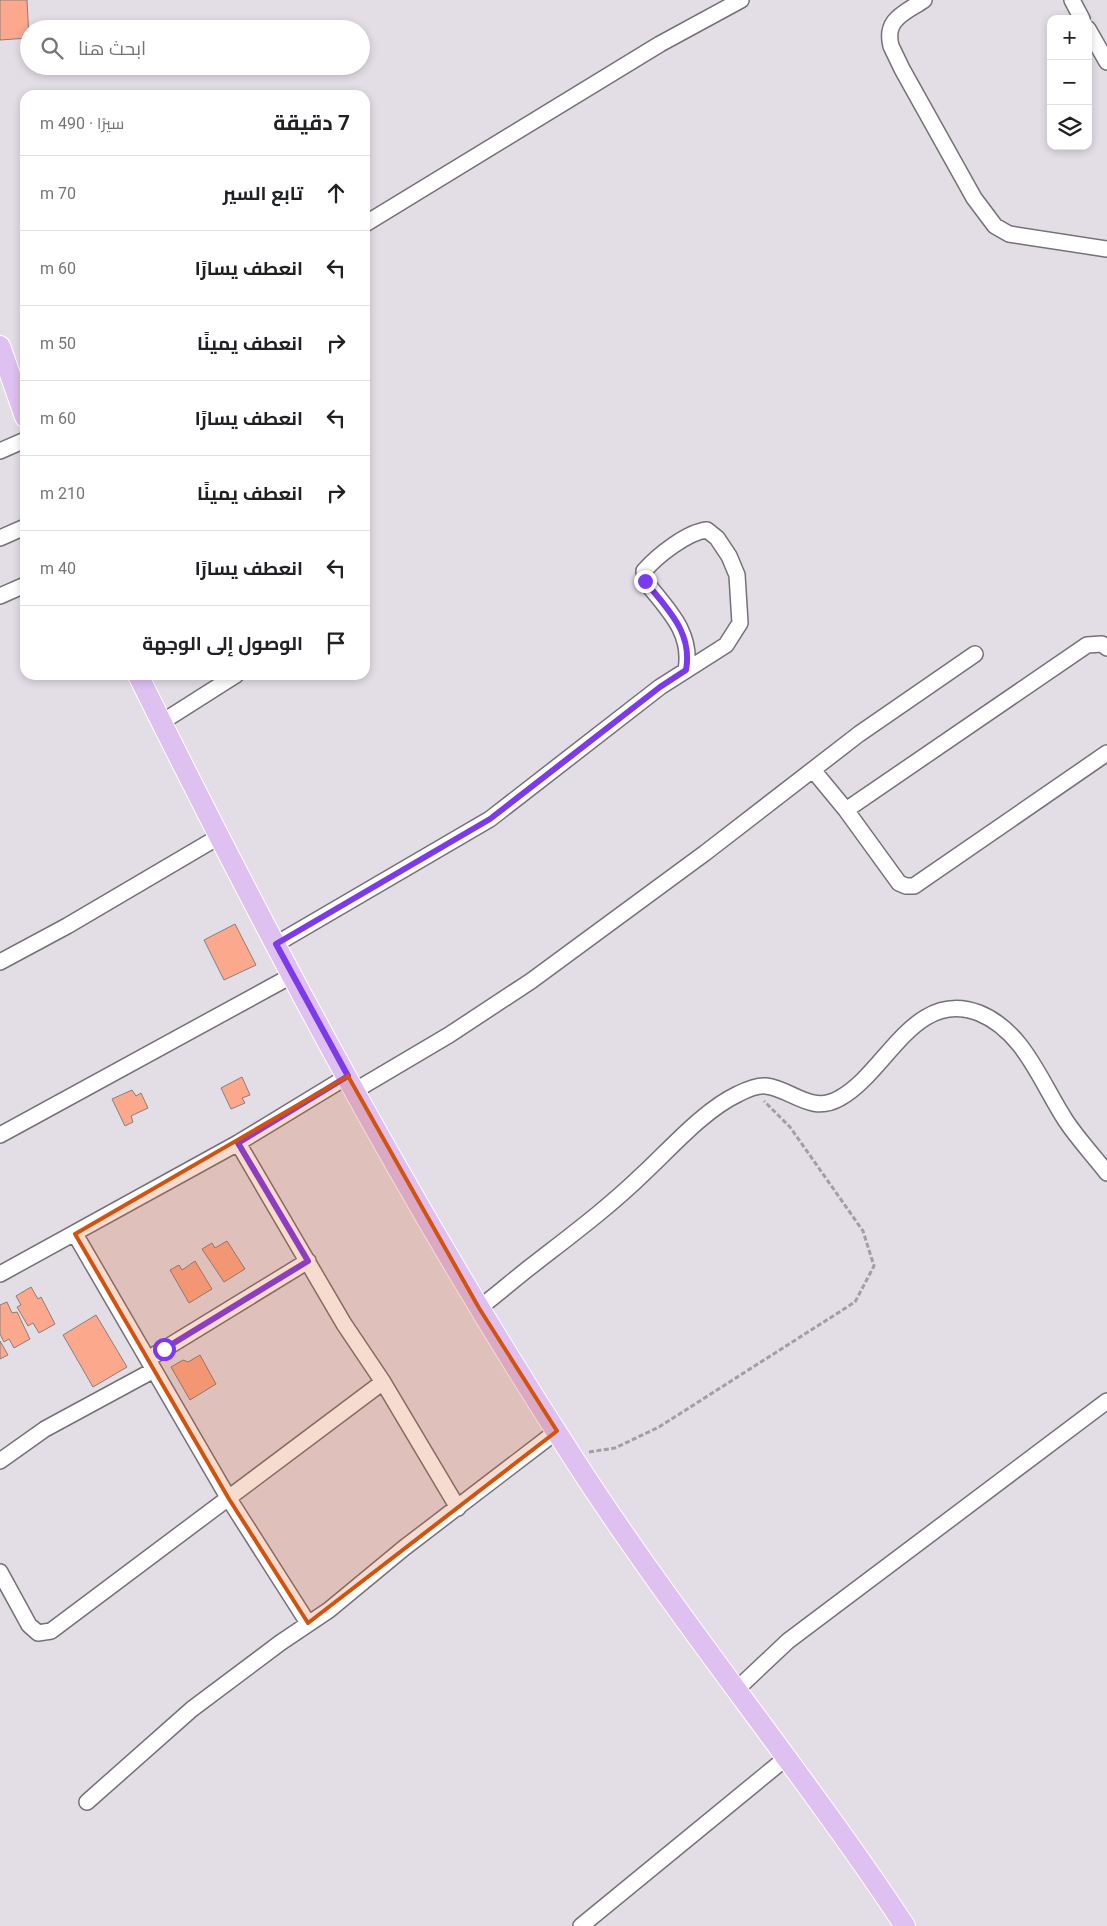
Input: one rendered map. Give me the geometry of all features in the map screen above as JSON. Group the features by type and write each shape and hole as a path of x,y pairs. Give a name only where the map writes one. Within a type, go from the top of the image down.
{"main road":[{"path":"0,346 20,402"},
{"path":"141,680 276,944 411,1193 479,1308 571,1456 736,1690 863,1863 905,1926"}],"street":[{"path":"370,221 660,44 741,0"},
{"path":"924,0 895,20 888,36 891,46 945,148 986,216 995,226 1009,234 1107,249"},
{"path":"1072,0 1080,15"},
{"path":"1092,36 1107,62"},
{"path":"0,451 20,442"},
{"path":"0,538 20,529"},
{"path":"276,944 490,819 660,687 726,645 740,623 737,575 730,556 713,533 707,530 684,540 655,558 644,571 645,581 682,630 687,642 689,655 686,670"},
{"path":"0,596 20,587"},
{"path":"846,810 1087,644 1102,644 1107,648"},
{"path":"0,1274 75,1234 156,1186 352,1083 449,1035 531,981 859,734 975,654"},
{"path":"162,722 228,680"},
{"path":"813,770 846,810 899,883 906,886 914,886 1107,753"},
{"path":"0,962 67,926 220,836"},
{"path":"0,1135 293,975"},
{"path":"479,1308 586,1224 709,1114 736,1095 752,1088 764,1086 779,1089 801,1101 819,1103 837,1100 855,1089 915,1023 931,1013 956,1008 971,1011 1000,1025 1017,1042 1066,1121 1107,1173"},
{"path":"238,1143 344,1324 383,1382 458,1508"},
{"path":"75,1234 229,1499 308,1624"},
{"path":"0,1461 308,1261"},
{"path":"0,1572 29,1625 38,1633 51,1631 383,1382"},
{"path":"736,1690 788,1641 1077,1426 1107,1401"},
{"path":"87,1802 192,1710 308,1624 557,1431"},
{"path":"581,1926 786,1758"}],"path":[{"path":"571,1456 615,1448 659,1427 855,1302 874,1266 864,1231 790,1127 752,1088"}],"highlighted area":[{"path":"348,1076 479,1308 557,1431 308,1623 229,1499 75,1234"}],"building":[{"path":"0,0 27,0 28,20 20,20 20,39 0,40"},
{"path":"235,924 256,965 224,980 204,940"},
{"path":"242,1077 250,1095 242,1098 245,1103 231,1109 221,1088"},
{"path":"132,1090 136,1096 141,1093 148,1108 131,1116 133,1122 125,1126 112,1099"},
{"path":"227,1241 245,1269 224,1282 202,1249 212,1243 215,1248"},
{"path":"195,1261 212,1289 189,1303 170,1270 179,1265 182,1270"},
{"path":"31,1287 38,1299 41,1297 55,1324 39,1333 33,1323 28,1326 17,1307 21,1305 16,1296"},
{"path":"7,1302 12,1313 17,1312 30,1339 14,1348 9,1339 4,1342 0,1334 0,1305"},
{"path":"96,1315 127,1367 93,1387 63,1335"},
{"path":"0,1341 8,1355 0,1359"},
{"path":"200,1355 216,1384 190,1400 171,1367 183,1360 188,1362"}],"route":[{"path":"164,1349 308,1261 238,1143 271,1121 348,1076 276,944 490,819 660,687 686,670 689,655 687,642 682,630 645,581"}]}
